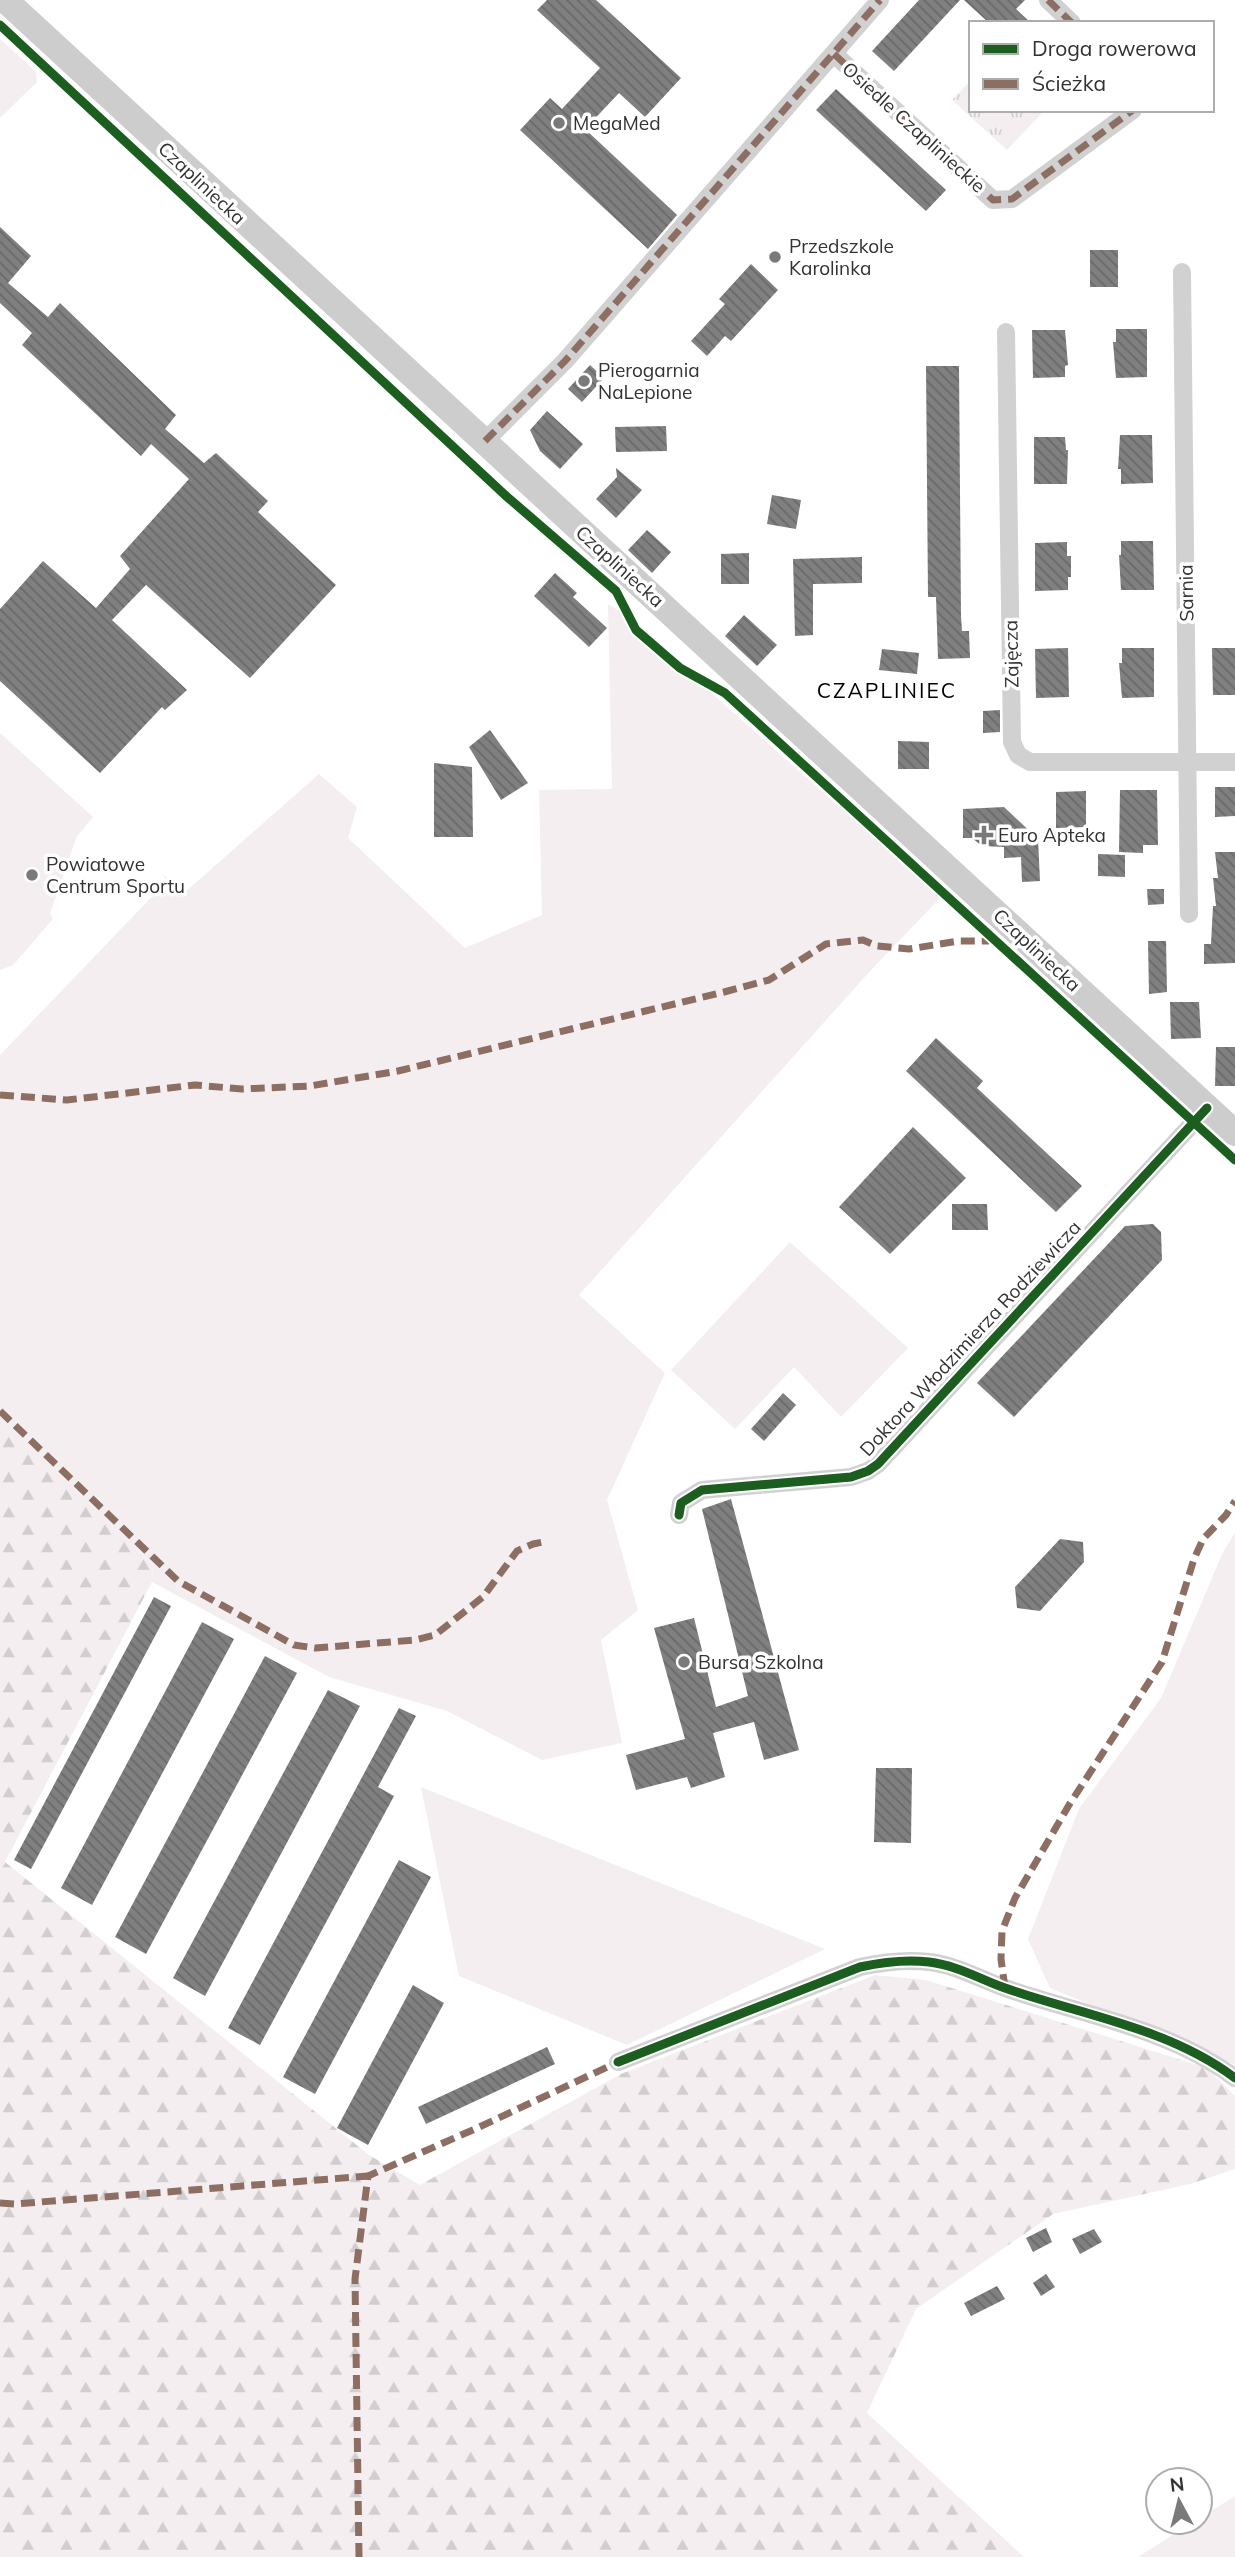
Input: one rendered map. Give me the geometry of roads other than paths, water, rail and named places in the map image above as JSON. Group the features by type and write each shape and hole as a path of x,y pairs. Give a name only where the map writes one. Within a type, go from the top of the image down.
{"main road":[{"name":"Czapliniecka","path":"5,0 1235,1133"}],"street":[{"path":"485,441 565,361 880,0"},
{"path":"1048,0 1070,21"},
{"name":"Osiedle Czaplinieckie","path":"834,54 993,200 1012,199 1130,112"},
{"name":"Sarnia","path":"1182,272 1189,914"},
{"name":"Zajęcza","path":"1006,332 1013,742 1018,755 1030,762 1235,762"},
{"name":"Doktora Włodzimierza Rodziewicza","path":"679,1516 681,1503 702,1490 851,1477 878,1464 1207,1108"},
{"path":"618,2062 860,1967 882,1962 915,1960 944,1964 1005,1988 1125,2025 1184,2048 1217,2064 1235,2078"}],"place":[{"name":"MegaMed","path":"559,123"},
{"name":"Przedszkole Karolinka","path":"775,257"},
{"name":"Pierogarnia NaLepione","path":"584,381"},
{"name":"Euro Apteka","path":"984,835"},
{"name":"Powiatowe Centrum Sportu","path":"32,875"},
{"name":"Bursa Szkolna","path":"684,1662"}],"district":[{"name":"CZAPLINIEC","path":"887,691"}]}
